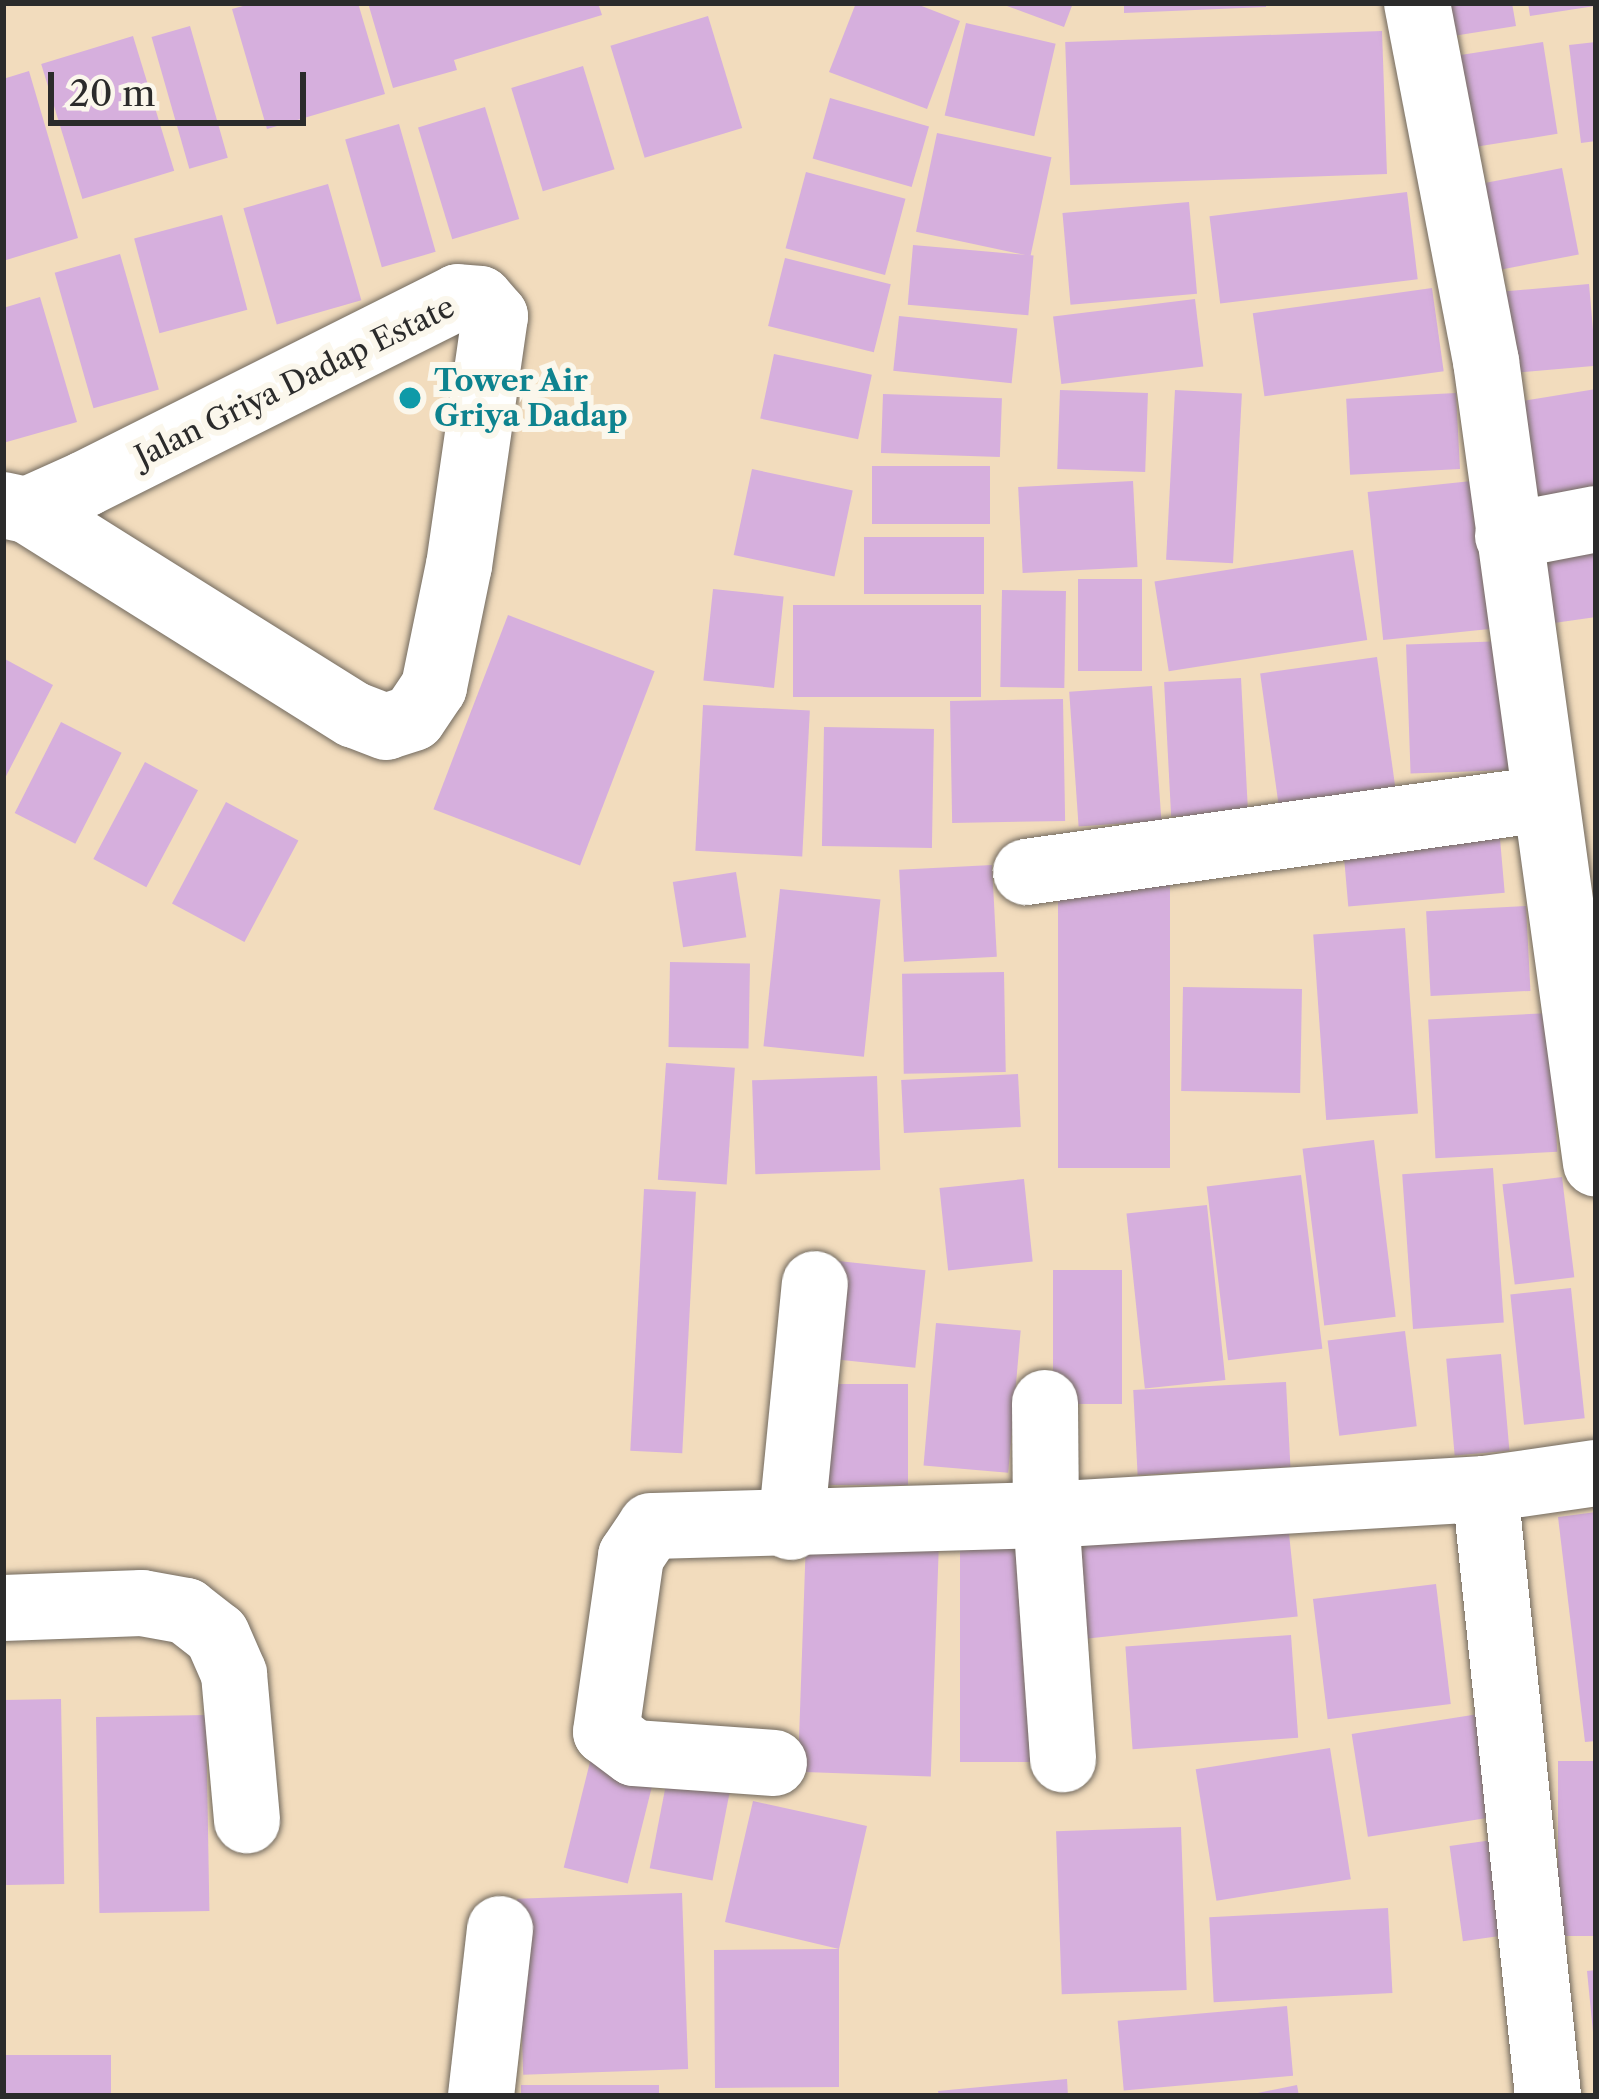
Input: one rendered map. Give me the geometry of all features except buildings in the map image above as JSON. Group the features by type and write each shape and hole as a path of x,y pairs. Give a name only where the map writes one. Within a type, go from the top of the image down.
{"street":[{"path":"1417,3 1486,361 1543,799 1592,1079 1596,1162"},
{"name":"Jalan Griya Dadap Estate","path":"458,297 480,299 495,316 459,565 434,687 413,718 386,727 354,715 15,507 249,408 458,297"},
{"path":"1508,536 1596,520"},
{"path":"1026,872 1543,799"},
{"path":"791,1527 815,1284"},
{"path":"1045,1403 1046,1515 1063,1759"},
{"path":"774,1763 634,1754 606,1732 631,1556 651,1526 791,1527 1046,1515 1485,1489 1596,1473"},
{"path":"1485,1489 1548,2096"},
{"path":"3,1608 142,1603 186,1611 217,1635 234,1674 247,1820"},
{"path":"481,2096 500,1929"}],"place":[{"name":"Tower Air Griya Dadap","path":"410,398"}]}
